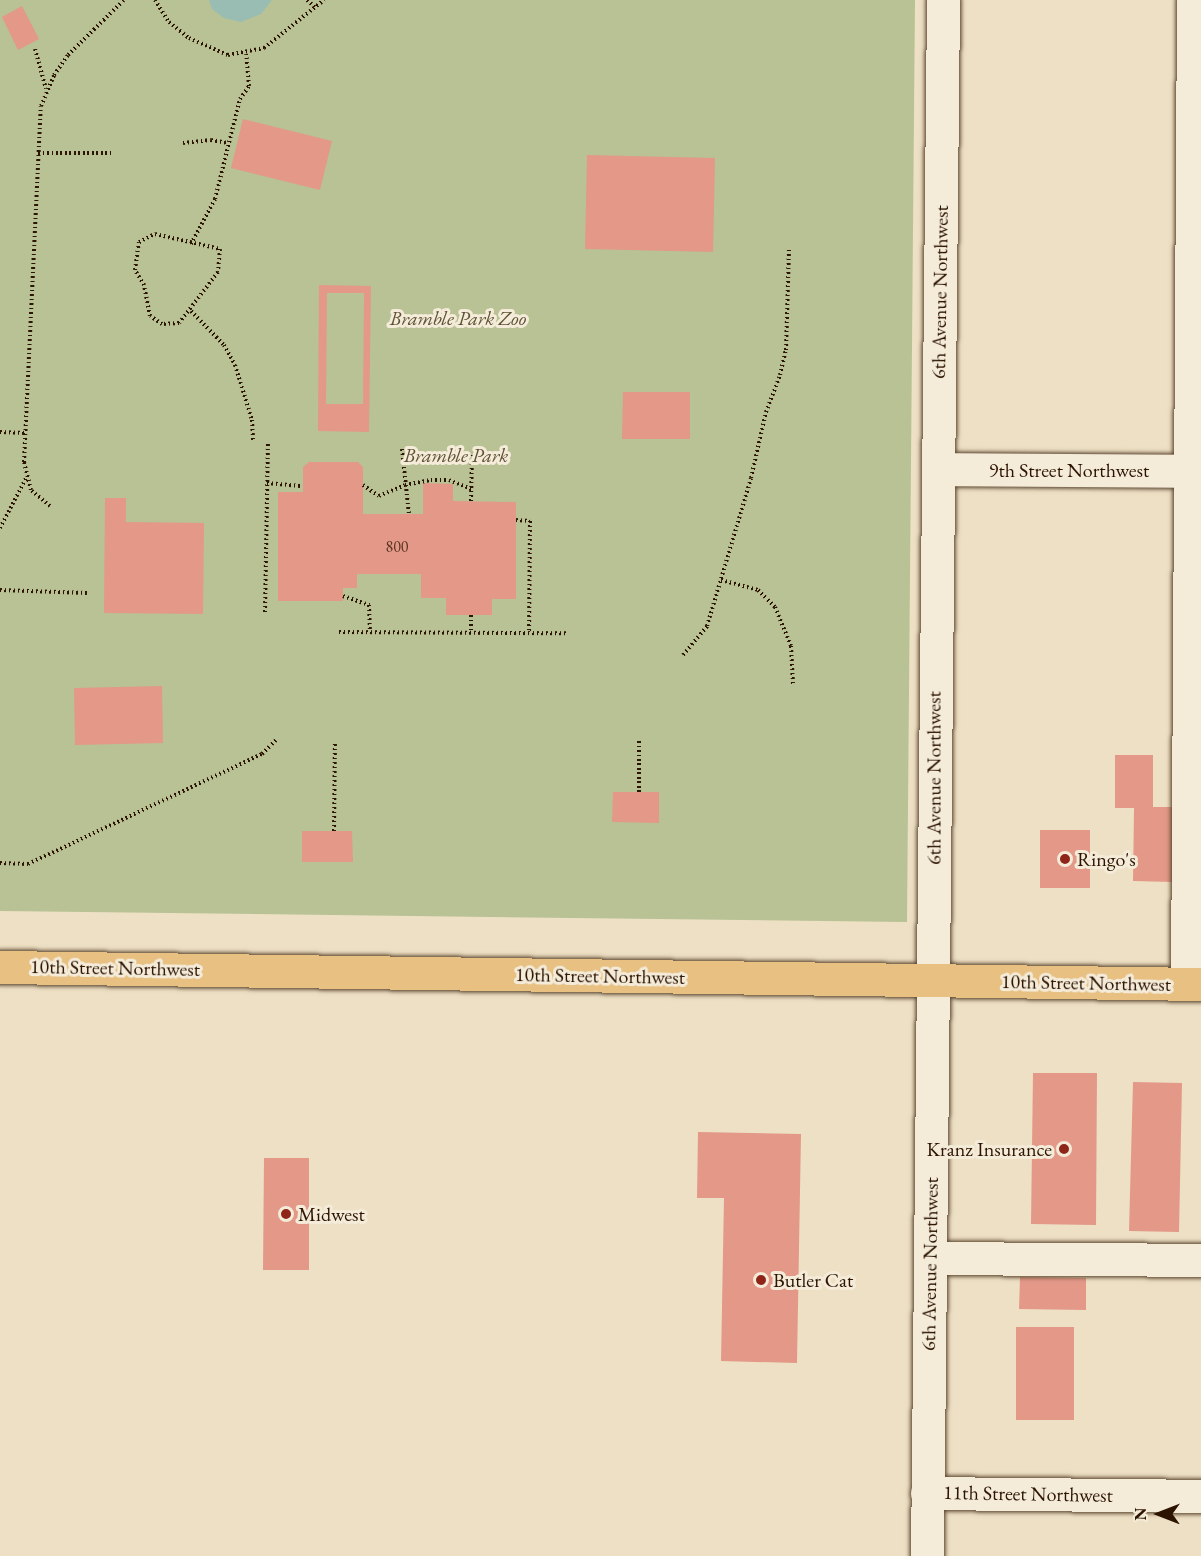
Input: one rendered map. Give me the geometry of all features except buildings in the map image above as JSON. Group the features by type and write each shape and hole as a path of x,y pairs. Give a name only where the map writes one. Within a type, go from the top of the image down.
{"main road":[{"name":"10th Street Northwest","path":"0,967 1194,984"}],"street":[{"name":"6th Avenue Northwest","path":"927,1556 943,0"},
{"path":"1193,0 1197,471 1194,984"},
{"name":"9th Street Northwest","path":"938,469 1197,471"},
{"path":"930,1258 1201,1260"},
{"name":"11th Street Northwest","path":"927,1493 1201,1496"}],"path":[{"path":"46,90 68,55 123,0"},
{"path":"155,0 169,22 189,39 228,55 246,54 264,48 324,0"},
{"path":"307,0 316,8"},
{"path":"0,528 26,478 38,153 46,90 34,49"},
{"path":"191,245 215,199 240,99 249,86 246,54"},
{"path":"183,143 211,140 228,143"},
{"path":"38,153 112,153"},
{"path":"155,234 191,245 220,249 222,260 218,272 197,295 191,311 179,323 162,324 150,316 134,255 139,242 146,236 155,234"},
{"path":"683,655 707,626 786,350 789,248"},
{"path":"191,311 224,345 235,365 252,420 253,441"},
{"path":"0,432 26,433"},
{"path":"265,612 268,442"},
{"path":"402,449 409,514"},
{"path":"471,501 472,453"},
{"path":"26,478 39,500 50,506"},
{"path":"363,486 379,496 405,484 449,480 471,489"},
{"path":"267,483 303,486"},
{"path":"516,520 530,521 529,633"},
{"path":"721,580 759,590 776,607 791,646 793,684"},
{"path":"0,590 87,593"},
{"path":"343,596 369,605 370,632"},
{"path":"471,615 471,632"},
{"path":"339,632 567,633"},
{"path":"0,863 28,864 262,754 276,741"},
{"path":"334,741 334,831"},
{"path":"639,741 639,792"}],"green space":[{"name":"Bramble Park","path":"0,0 915,0 907,922 0,911"}],"water":[{"path":"209,0 272,0 261,14 241,22 224,18 212,9"}],"place":[{"name":"Ringo's","path":"1065,859"},
{"name":"Kranz Insurance","path":"1064,1149"},
{"name":"Midwest","path":"286,1214"},
{"name":"Butler Cat","path":"761,1280"}],"park label":[{"name":"Bramble Park Zoo","path":"458,318"}]}
